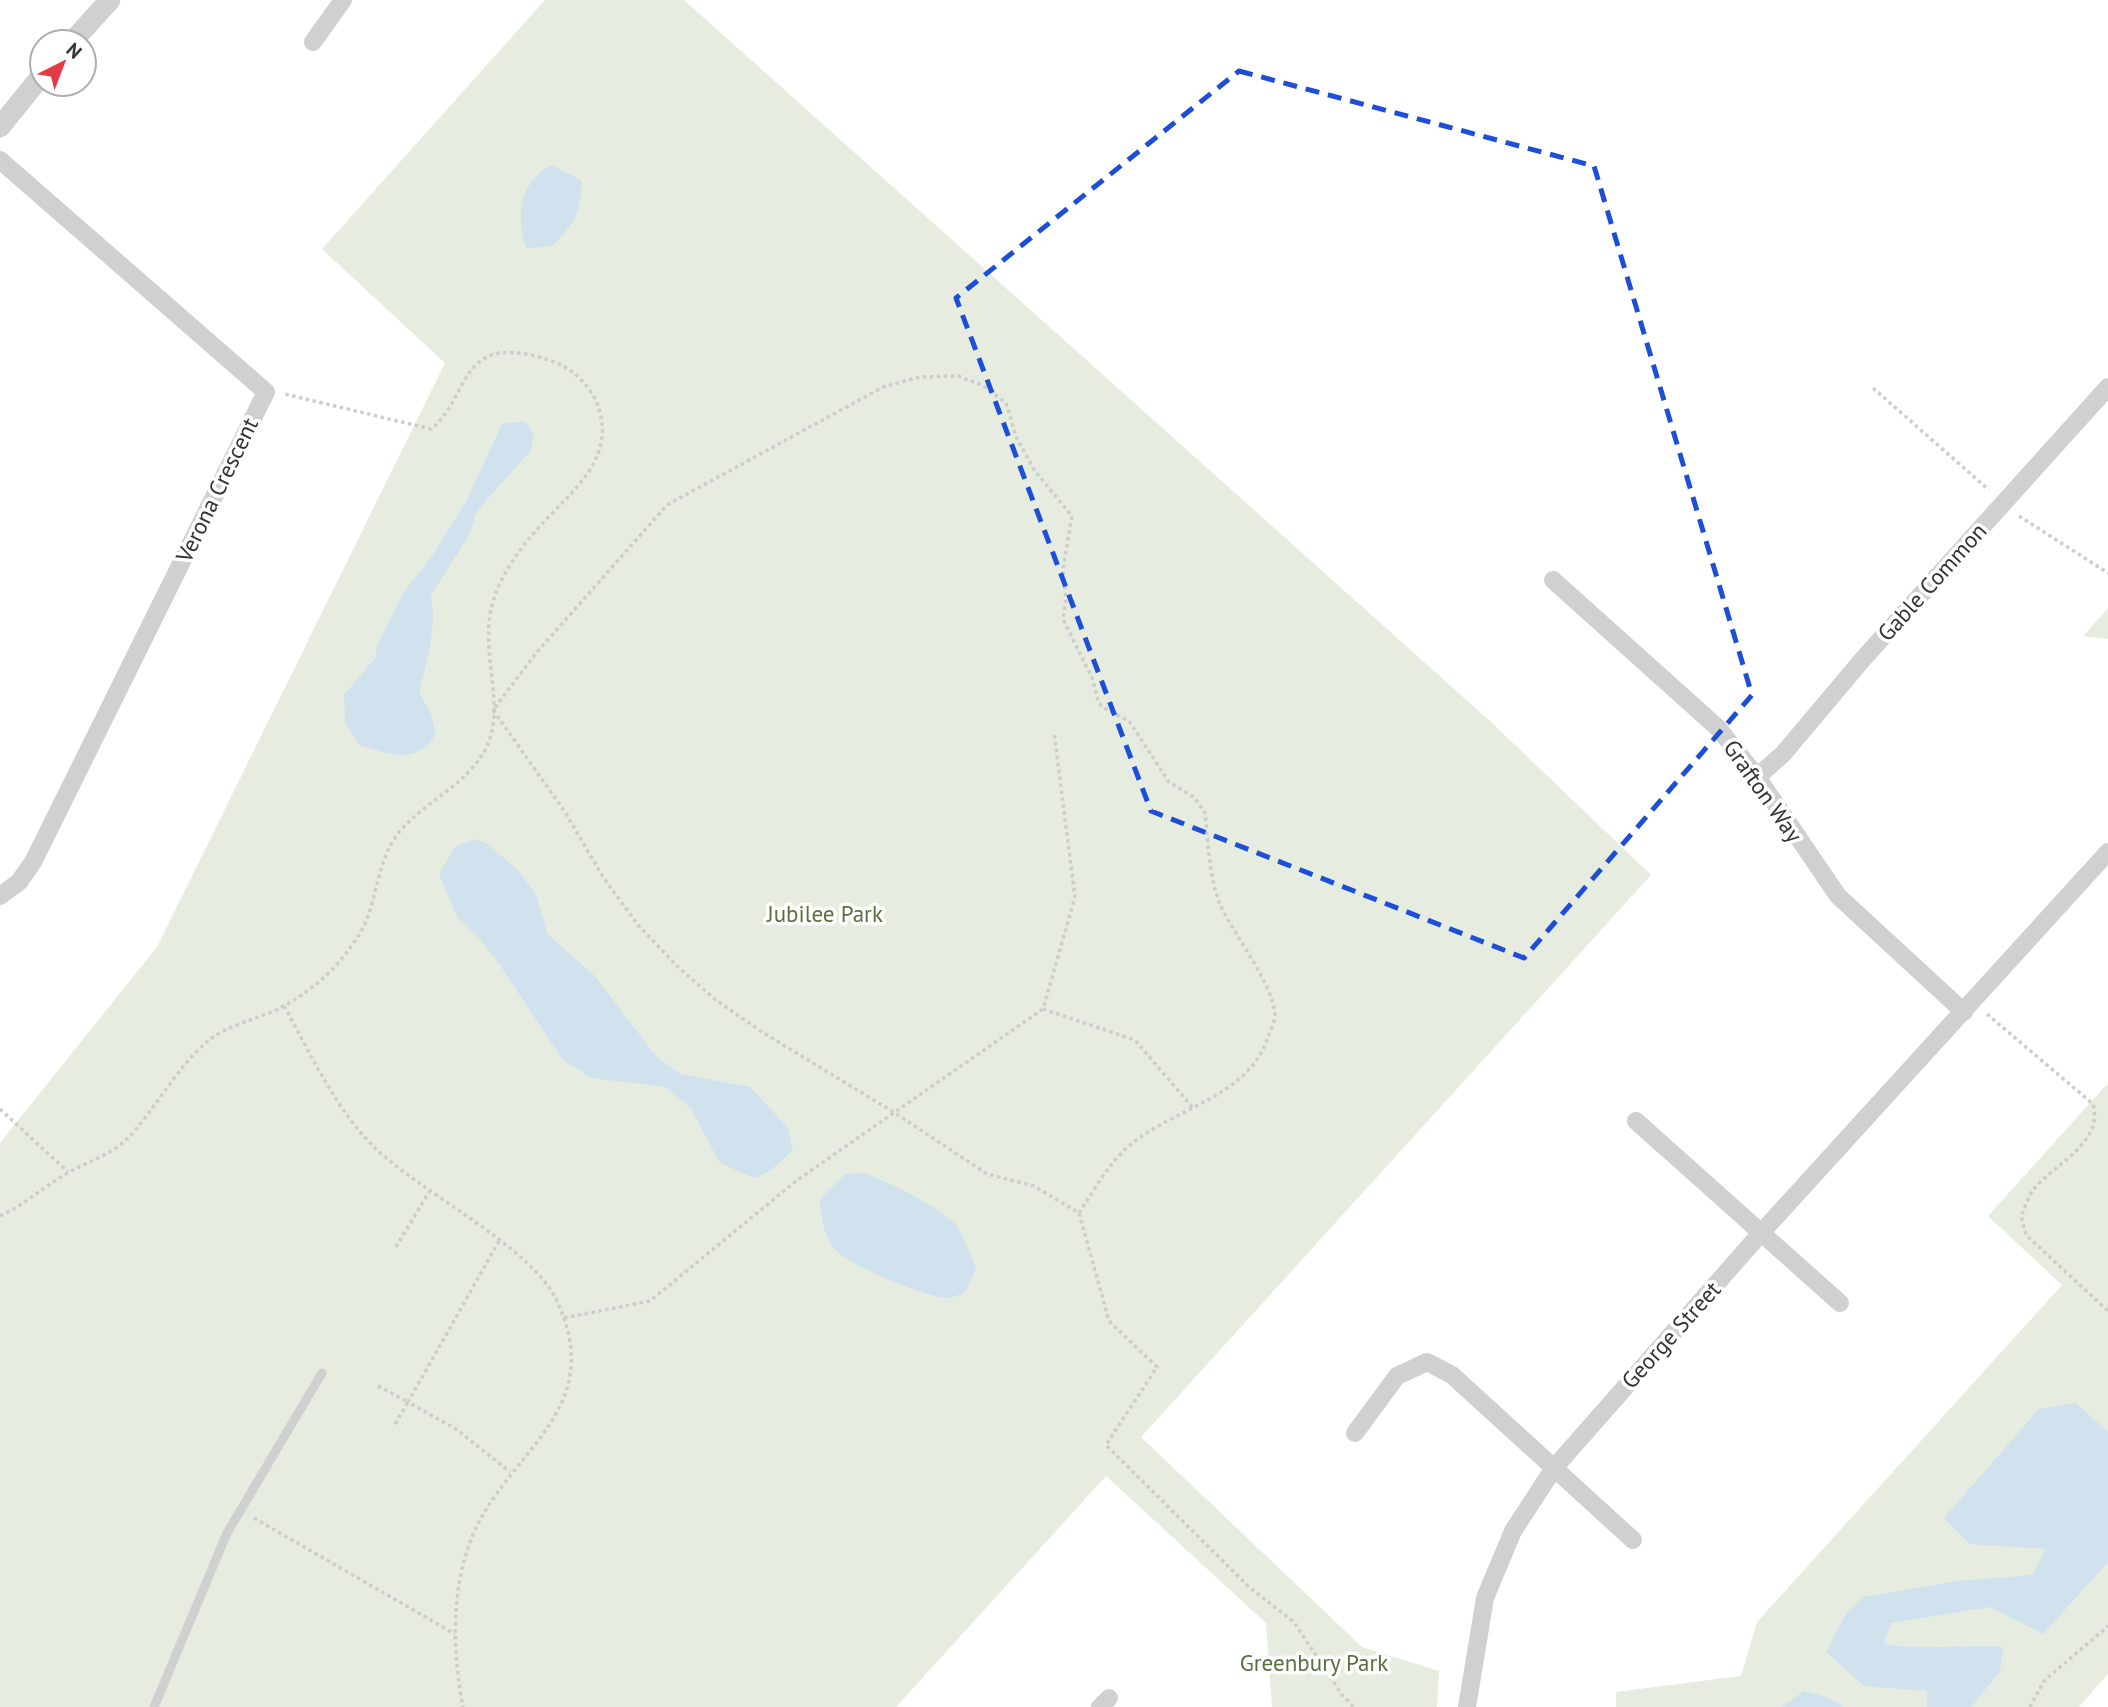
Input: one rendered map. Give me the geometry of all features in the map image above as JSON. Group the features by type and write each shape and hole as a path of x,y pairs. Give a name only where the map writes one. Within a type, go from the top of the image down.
{"street":[{"path":"85,28 110,0"},
{"path":"313,42 343,0"},
{"path":"0,127 28,92"},
{"name":"Verona Crescent","path":"0,160 266,392 33,862 19,882 0,896"},
{"name":"Gable Common","path":"1757,777 1783,754 1863,659 2108,387"},
{"name":"Grafton Way","path":"1553,580 1704,714 1757,777 1838,895 1964,1012"},
{"name":"George Street","path":"1467,1707 1485,1598 1513,1531 1554,1468 1761,1233 2108,852"},
{"path":"1636,1121 1840,1303"},
{"path":"1355,1433 1397,1376 1427,1362 1452,1374 1633,1540"}],"lane":[{"path":"154,1707 239,1510 322,1373"}],"path":[{"path":"0,1216 68,1172 102,1158 128,1138 210,1039 284,1006 333,970 367,920 384,858 400,831 462,780 477,763 493,728 487,639 493,600 503,577 530,537 594,466 604,439 598,403 579,377 567,368 528,354 491,354 476,365 441,419 431,429 291,395 266,392"},
{"path":"493,710 537,652 667,505 883,387 920,377 958,376 982,384 1006,403 1017,439 1035,471 1072,516 1063,569 1066,600 1063,619 1093,680 1098,701 1102,707 1129,721 1169,782 1201,804 1217,896 1265,985 1275,1016 1265,1047 1249,1072 1193,1108 1149,1130 1122,1153 1079,1213"},
{"path":"1873,388 1990,491"},
{"path":"2018,515 2108,573"},
{"path":"493,710 565,812 603,877 638,925 679,968 716,1000 987,1174 1034,1186 1079,1213 1109,1321 1157,1367 1106,1445 1249,1587 1294,1622 1342,1695 1354,1707"},
{"path":"564,1318 650,1301 796,1181 1042,1009 1076,897 1054,732"},
{"path":"284,1006 353,1124 375,1148 429,1192 499,1241 541,1276 557,1299 564,1318 571,1353 571,1374 562,1405 553,1424 510,1472 485,1509 461,1573 455,1634 456,1671 463,1707"},
{"path":"1042,1009 1135,1040 1193,1108"},
{"path":"1986,1013 2093,1104 2097,1118 2089,1137 2033,1191 2021,1216 2026,1235 2108,1311"},
{"path":"0,1109 68,1172"},
{"path":"396,1247 429,1192"},
{"path":"394,1426 499,1241"},
{"path":"378,1386 456,1429 510,1472"},
{"path":"239,1510 455,1634"},
{"path":"2030,1707 2044,1681 2069,1656 2108,1626"}],"highlighted area":[{"path":"1239,71 1594,166 1752,695 1524,958 1151,811 956,298"}],"green space":[{"name":"Jubilee Park","path":"545,0 684,0 1491,722 1651,875 1141,1437 1362,1647 1439,1671 1437,1707 1272,1707 1266,1623 1106,1476 896,1707 0,1707 0,1143 157,947 445,363 322,249"},
{"path":"2108,608 2108,639 2083,636"},
{"path":"2108,1083 2108,1674 2079,1707 1616,1707 1616,1692 1741,1676 1757,1622 2062,1285 1988,1216"}],"water":[{"path":"552,165 582,181 578,210 566,231 552,246 526,248 521,224 523,200 533,180"},
{"path":"524,421 534,434 531,450 477,511 470,534 431,595 432,632 419,692 430,712 436,733 421,750 412,754 392,754 359,745 345,722 344,695 376,657 377,645 403,593 434,553 467,500 502,424"},
{"path":"475,839 487,844 519,871 536,895 548,935 594,975 656,1056 680,1074 750,1087 788,1128 793,1150 771,1170 755,1178 720,1163 691,1109 666,1087 591,1078 562,1059 500,965 479,938 457,917 439,874 456,846"},
{"path":"863,1173 912,1195 955,1224 976,1269 966,1291 948,1298 921,1292 871,1272 836,1250 825,1232 820,1199 845,1174"},
{"path":"2076,1403 2108,1432 2108,1562 2043,1634 1990,1607 1891,1623 1884,1644 1915,1647 2003,1647 2000,1671 1971,1707 1927,1707 1927,1691 1864,1686 1826,1652 1847,1612 1864,1597 1958,1581 2032,1575 2046,1549 1970,1544 1944,1518 2039,1409"},
{"path":"1804,1691 1829,1698 1844,1707 1782,1707"}],"park label":[{"name":"Greenbury Park","path":"1314,1663"}]}
